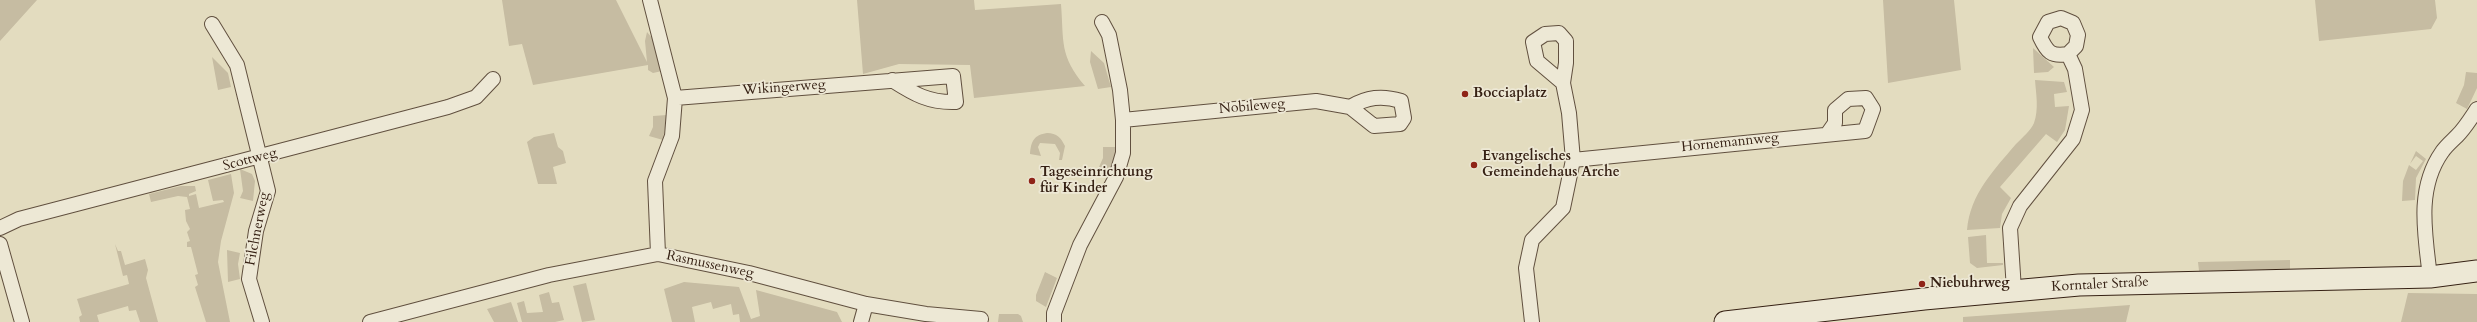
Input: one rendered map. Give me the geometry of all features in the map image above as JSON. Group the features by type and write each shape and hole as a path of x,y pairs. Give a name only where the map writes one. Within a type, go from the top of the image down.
{"street":[{"path":"650,0 675,98 672,136 655,181 658,254"},
{"path":"1054,322 1054,313 1080,245 1116,177 1122,153 1123,120 1109,35 1102,22"},
{"name":"Filchnerweg","path":"212,24 237,65 261,157 268,191 256,231 249,279 262,322"},
{"path":"2014,290 2010,228 2020,206 2073,139 2082,110 2075,69 2068,54"},
{"name":"Scottweg","path":"0,228 19,219 261,157 476,98 493,79"},
{"name":"Wikingerweg","path":"675,98 892,80"},
{"path":"1532,322 1526,268 1532,240 1563,208 1573,160 1569,113 1563,84"},
{"name":"Nobileweg","path":"1123,120 1316,101 1350,107 1374,126 1400,124 1404,118 1401,101 1387,97 1365,99 1350,107"},
{"name":"Hornemannweg","path":"1573,160 1865,130 1873,109 1866,98 1848,99 1835,110 1835,123 1828,133"},
{"path":"2430,277 2424,206 2425,189 2430,171 2443,150 2458,135 2477,108"},
{"path":"0,244 22,322"},
{"name":"Rasmussenweg","path":"370,322 549,275 658,254 749,272 866,304 926,314 981,319"},
{"name":"Korntaler Straße","path":"1725,322 2014,290 2168,281 2430,277 2477,271"},
{"path":"861,322 866,304"}],"shaded area":[{"path":"0,0 37,0 0,41"},
{"path":"502,0 616,0 647,62 645,41 647,32 653,39 662,71 653,73 648,70 648,65 533,85 522,44 509,46"},
{"path":"857,0 974,0 975,10 1061,4 1064,48 1071,65 1085,86 974,98 970,65 899,64 863,74"},
{"path":"1883,0 1954,0 1961,70 1888,83"},
{"path":"2315,0 2435,0 2437,18 2431,29 2319,41"},
{"path":"2033,48 2054,67 2048,72 2034,73"},
{"path":"1091,51 1104,63 1111,87 1098,89 1090,62"},
{"path":"212,57 228,73 231,87 218,90"},
{"path":"2466,72 2477,73 2477,88 2467,109 2456,103 2464,85"},
{"path":"2035,80 2064,82 2067,92 2054,94 2055,107 2069,106 2065,130 2057,142 2046,134 2000,187 2011,198 2002,214 2000,228 1967,230 1973,205 1984,183 1999,163 2033,126 2036,118 2037,107"},
{"path":"667,115 663,140 649,136 653,127 653,116"},
{"path":"554,133 558,147 563,151 566,163 553,167 557,184 538,184 527,142 534,137"},
{"path":"1047,133 1056,135 1065,146 1062,160 1059,160 1060,153 1055,144 1040,143 1038,147 1041,156 1030,154 1034,139 1039,135"},
{"path":"1103,147 1116,147 1116,161 1111,173 1099,167 1103,158"},
{"path":"2416,151 2426,159 2416,178 2415,200 2402,201 2403,181 2409,165 2416,170 2423,161 2416,156 2410,164"},
{"path":"240,169 252,174 255,181 253,201 240,198 243,191"},
{"path":"231,174 234,193 221,241 218,262 230,322 206,322 195,287 198,285 195,275 198,274 191,247 187,247 187,242 190,241 187,232 190,229 186,221 185,210 190,209 187,197 178,196 151,202 149,194 181,186 195,186 196,191 189,194 189,196 196,194 199,208 224,202 223,200 213,201 208,180"},
{"path":"1986,235 1987,263 2003,263 2003,265 1977,268 1970,263 1968,237"},
{"path":"115,244 118,251 121,251 125,265 145,259 148,270 146,278 158,322 140,322 136,310 129,311 128,306 97,315 99,322 80,322 79,317 82,315 77,299 129,284 127,275 123,276"},
{"path":"227,250 240,253 238,264 240,279 228,282"},
{"path":"2290,260 2290,269 2199,271 2198,262"},
{"path":"1045,272 1057,278 1046,307 1036,301 1036,295"},
{"path":"684,282 739,287 751,319 760,316 756,290 837,312 842,322 740,322 739,314 733,315 731,304 713,309 711,302 692,307 695,322 672,322 664,289"},
{"path":"586,283 595,320 582,322 573,286"},
{"path":"549,292 552,303 559,302 564,320 555,322 522,322 517,303 524,301 527,313 543,312 539,295"},
{"path":"2408,293 2477,294 2477,322 2401,322"},
{"path":"511,302 518,322 494,322 487,309"},
{"path":"2130,305 2126,322 1963,322 1963,317"},
{"path":"999,314 1018,314 1021,316 1023,322 998,322"}],"place":[{"name":"Bocciaplatz","path":"1465,94"},
{"name":"Evangelisches Gemeindehaus Arche","path":"1474,165"},
{"name":"Tageseinrichtung für Kinder","path":"1032,181"},
{"name":"Niebuhrweg","path":"1922,284"}]}
